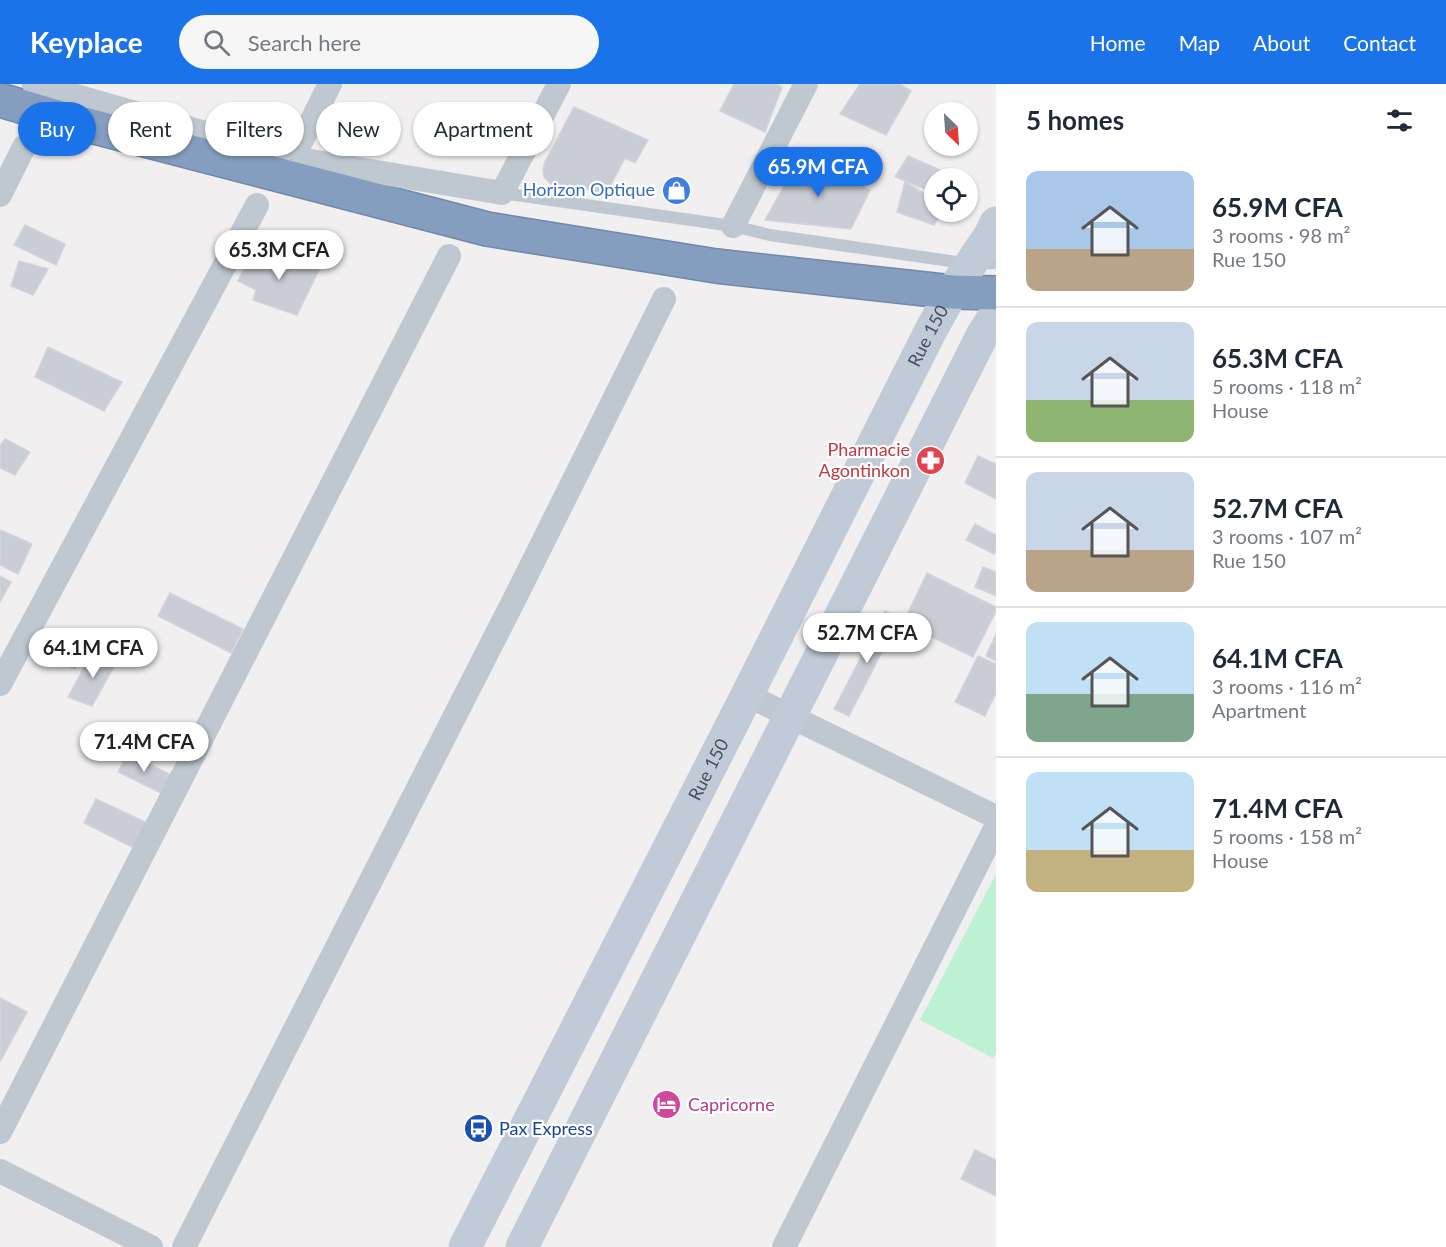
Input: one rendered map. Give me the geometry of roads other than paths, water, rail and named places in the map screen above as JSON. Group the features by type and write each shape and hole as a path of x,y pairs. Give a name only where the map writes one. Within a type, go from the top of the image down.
{"highway":[{"path":"0,100 487,230 716,266 952,292 996,292"}],"main road":[{"name":"Rue 150","path":"465,1247 931,330 952,292 984,263 990,235 996,223"},
{"path":"522,1247 983,334 996,313"}],"street":[{"path":"34,84 81,90 293,158 502,193 559,84"},
{"path":"293,158 330,84"},
{"path":"733,226 806,84"},
{"path":"0,195 20,156"},
{"path":"0,684 257,205"},
{"path":"0,1132 449,256"},
{"path":"184,1247 664,299"},
{"path":"747,695 996,817"},
{"path":"784,1247 996,827"},
{"path":"0,1171 151,1247"}],"lane":[{"path":"502,193 733,226 770,235 984,263"}],"place":[{"name":"Horizon Optique","path":"676,190"},
{"name":"Pharmacie Agontinkon","path":"931,460"},
{"name":"Capricorne","path":"667,1105"},
{"name":"Pax Express","path":"478,1129"}]}
